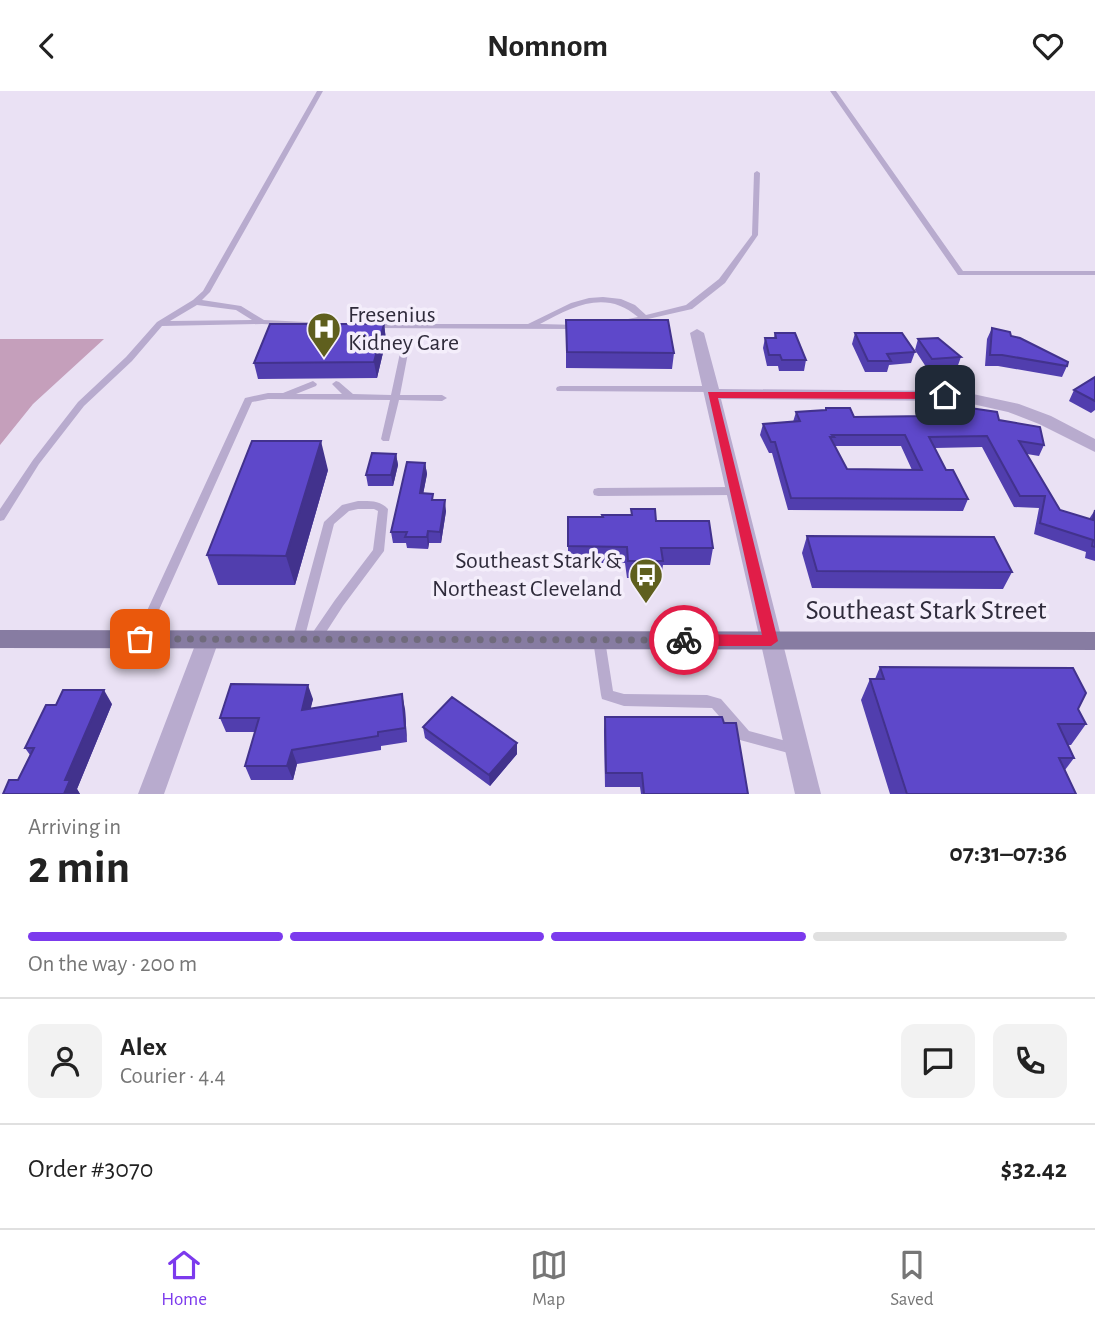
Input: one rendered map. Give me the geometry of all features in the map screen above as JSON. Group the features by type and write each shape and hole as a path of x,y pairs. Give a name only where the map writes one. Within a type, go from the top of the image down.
{"main road":[{"name":"Southeast Stark Street","path":"0,639 1095,641"}],"street":[{"path":"697,333 808,794"},
{"path":"711,392 959,396 1013,408 1045,420 1095,446"},
{"path":"151,794 208,640"}],"lane":[{"path":"0,517 65,422 160,324 196,302 206,292 320,91"},
{"path":"833,91 961,273 1095,273"},
{"path":"620,323 689,307 722,281 755,235 757,173"},
{"path":"530,326 587,300 621,301 634,306 645,318"},
{"path":"196,302 238,308 262,322"},
{"path":"160,324 262,322 340,326"},
{"path":"365,326 586,327"},
{"path":"386,439 404,353"},
{"path":"283,396 313,384"},
{"path":"336,384 351,397"},
{"path":"560,389 711,392"},
{"path":"140,639 248,400 283,396 442,398"},
{"path":"598,492 735,491"},
{"path":"358,505 379,506 383,509 378,551 307,640 329,522 346,508 358,505"},
{"path":"600,640 607,695 624,700 716,703 745,736 797,749"}],"shaded area":[{"path":"0,339 104,339 33,404 0,445"}],"building":[{"path":"566,320 668,320 674,353 567,352"},
{"path":"270,324 384,324 374,362 254,363"},
{"path":"992,328 1010,332 1011,336 1068,362 1067,366 990,355"},
{"path":"775,333 795,333 806,360 782,360 780,355 769,355 765,338 776,338"},
{"path":"855,333 902,333 915,352 887,354 891,361 868,361"},
{"path":"938,338 961,357 932,359 918,339"},
{"path":"1095,377 1095,401 1074,390"},
{"path":"850,408 854,417 927,416 926,414 932,414 928,408 970,408 997,412 999,420 1040,427 1044,445 1019,441 1060,510 1093,520 1095,510 1095,547 1092,546 1093,540 1040,523 1045,496 1020,496 987,436 929,437 946,470 953,470 968,499 791,498 775,442 771,442 763,424 800,421 796,412","holes":["905,435 922,470 847,469 830,437"]},
{"path":"252,441 321,441 286,556 207,555"},
{"path":"372,453 396,454 391,475 366,475"},
{"path":"407,462 425,463 420,493 433,494 432,500 445,500 440,532 428,531 427,537 405,537 407,532 391,532"},
{"path":"631,509 655,509 656,521 709,521 713,548 661,548 663,561 628,561 627,547 568,546 568,517 632,515"},
{"path":"807,536 994,537 1012,572 817,571"},
{"path":"880,667 1073,668 1086,693 1078,709 1086,724 1058,724 1074,758 1059,758 1076,794 907,794 870,679 884,679"},
{"path":"231,684 308,685 302,710 402,694 405,728 378,732 378,736 292,750 287,766 245,766 259,718 220,718"},
{"path":"63,690 104,690 65,780 70,780 64,794 3,794 9,780 18,780 34,748 25,748 46,705 56,705"},
{"path":"452,697 517,743 489,775 423,727"},
{"path":"605,717 722,717 724,723 736,723 748,794 644,794 642,773 606,773"}],"way so far":[{"path":"140,639 684,640"}],"place":[{"name":"Fresenius Kidney Care","path":"324,359"},
{"name":"Southeast Stark & Northeast Cleveland","path":"646,605"}],"route":[{"path":"684,640 771,641 711,394 945,395"}]}
